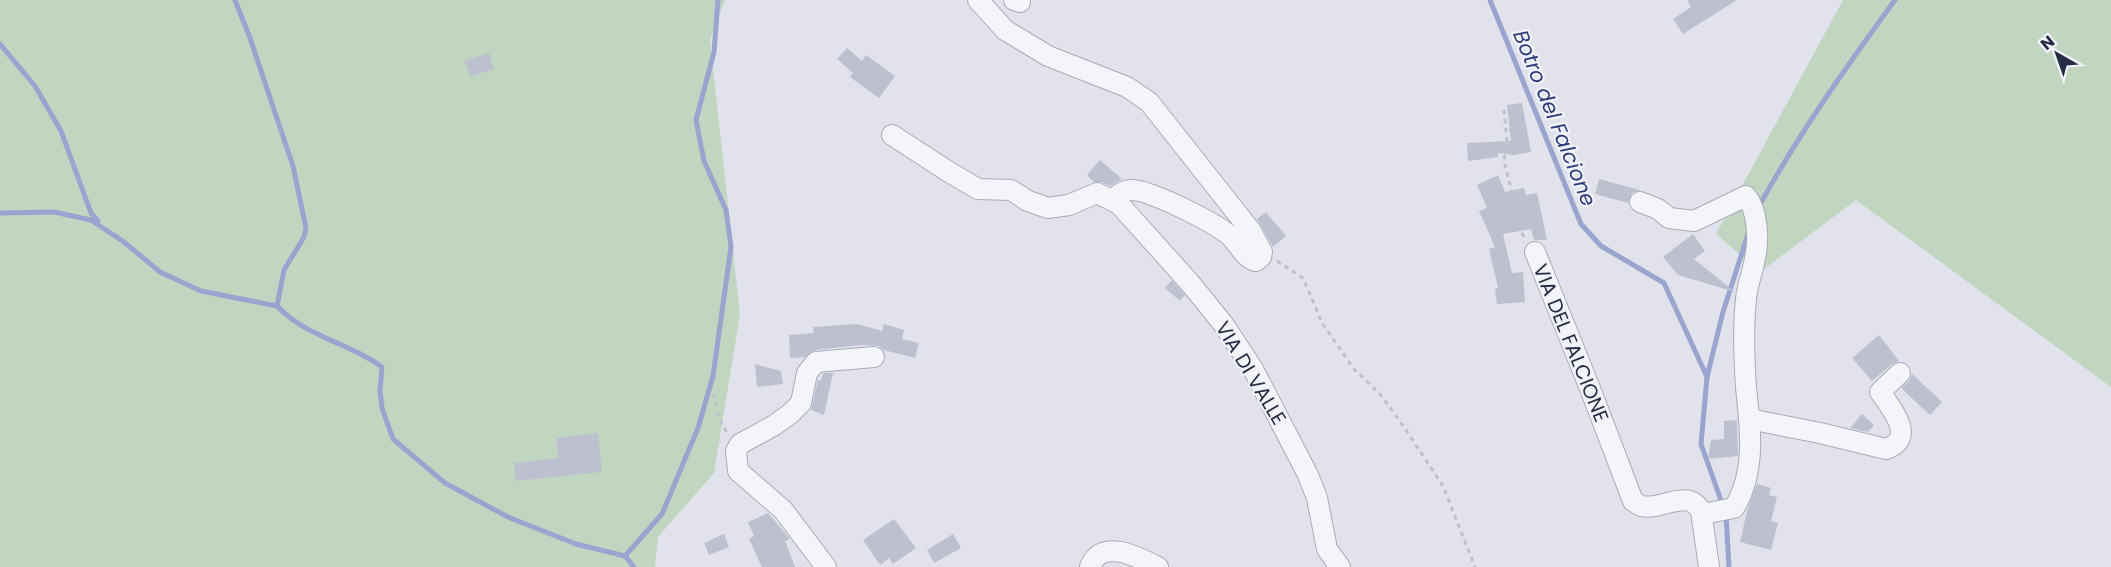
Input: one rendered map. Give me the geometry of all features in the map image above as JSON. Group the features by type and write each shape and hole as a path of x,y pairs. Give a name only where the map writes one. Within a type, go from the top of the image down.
{"street":[{"path":"978,0 1005,30 1048,56 1126,87 1149,102 1251,231 1262,252 1261,257 1256,261 1253,260 1220,228 1149,194 1133,190 1124,191 1118,195 1119,204"},
{"name":"VIA DI VALLE","path":"892,135 978,189 1011,190 1028,201 1048,208 1069,205 1096,193 1119,204 1190,283 1224,325 1253,369 1308,474 1317,498 1327,549 1340,567"},
{"path":"1640,202 1658,209 1669,218 1684,222 1694,221 1746,196 1751,202 1757,233 1756,255 1746,296 1745,315 1745,378 1750,452 1741,498 1734,508 1706,513 1709,567"},
{"name":"VIA DEL FALCIONE","path":"1535,252 1632,501 1641,506 1678,500 1689,501 1706,513"},
{"path":"826,567 783,510 738,471 736,451 740,444 773,426 790,414 801,402 807,373 816,362 874,357"},
{"path":"1749,418 1886,449 1895,446 1900,437 1901,426 1880,392 1900,373"},
{"path":"1090,567 1093,559 1105,551 1131,553 1158,567"}],"path":[{"name":"VIA DEL FALCIONE","path":"1504,110 1507,141 1504,161 1519,220 1519,229 1535,252"},
{"path":"1262,252 1303,278 1322,324 1354,369 1380,394 1404,427 1443,486 1474,567"},
{"path":"713,394 720,420 736,451"}],"green space":[{"path":"0,0 725,0 710,40 740,314 714,473 658,537 655,567 0,567"},
{"path":"1843,0 2111,0 2111,387 1856,200 1760,272 1716,234"}],"building":[{"path":"1687,0 1737,0 1683,34 1673,19 1691,7"},
{"path":"847,48 862,61 866,55 895,76 879,98 850,77 853,73 837,59"},
{"path":"489,53 494,69 470,77 464,61"},
{"path":"1522,103 1531,152 1513,155 1498,153 1498,157 1468,161 1467,143 1511,141 1507,105"},
{"path":"1100,160 1122,179 1110,186 1102,182 1094,182 1087,175"},
{"path":"1498,175 1505,192 1524,188 1526,195 1537,193 1547,240 1534,240 1531,229 1503,234 1512,273 1523,272 1525,302 1497,304 1495,289 1498,288 1489,249 1495,247 1479,211 1487,208 1477,185"},
{"path":"1599,179 1640,190 1632,193 1628,203 1595,194"},
{"path":"1266,212 1286,236 1273,247 1257,219"},
{"path":"1693,234 1705,251 1694,259 1735,292 1678,275 1663,257"},
{"path":"1172,280 1185,295 1180,301 1165,288"},
{"path":"857,324 882,331 884,324 904,330 902,339 919,343 915,358 884,350 879,346 862,345 815,350 805,357 790,358 789,335 814,333 813,327"},
{"path":"1879,335 1899,361 1872,381 1852,358"},
{"path":"755,364 781,371 783,384 757,387"},
{"path":"823,373 833,373 824,415 811,410 818,380 821,381"},
{"path":"1912,374 1942,402 1930,415 1901,388 1909,381"},
{"path":"1862,414 1874,425 1868,432 1850,428"},
{"path":"1737,420 1738,456 1708,459 1711,440 1724,439 1724,421"},
{"path":"598,433 602,472 516,481 514,463 558,458 556,438"},
{"path":"1757,484 1771,488 1769,495 1777,497 1771,521 1778,523 1771,550 1740,542 1748,507"},
{"path":"768,513 790,539 785,541 795,567 762,567 749,539 754,536 748,522"},
{"path":"894,519 916,548 893,564 889,558 880,565 863,540"},
{"path":"724,534 729,547 709,555 704,543"},
{"path":"953,534 961,548 934,563 927,550"}],"waterway":[{"path":"235,0 293,166 306,228 304,237 284,270 277,306"},
{"path":"625,556 662,514 698,428 713,376 731,247 726,210 704,161 696,120 714,52 718,0"},
{"name":"Botro del Falcione","path":"1490,0 1581,224 1601,246 1664,283 1707,377"},
{"path":"1758,208 1789,154 1823,102 1895,0"},
{"path":"0,44 35,86 61,131 91,213 98,221"},
{"path":"0,213 54,212 91,220 124,242 160,272 201,291 277,306 301,325 382,367 380,390 382,408 393,439 445,483 508,517 576,544 625,556"},
{"path":"1723,506 1701,444 1707,377 1723,312 1749,231"},
{"path":"1726,515 1729,567"},
{"path":"625,556 634,567"}]}
